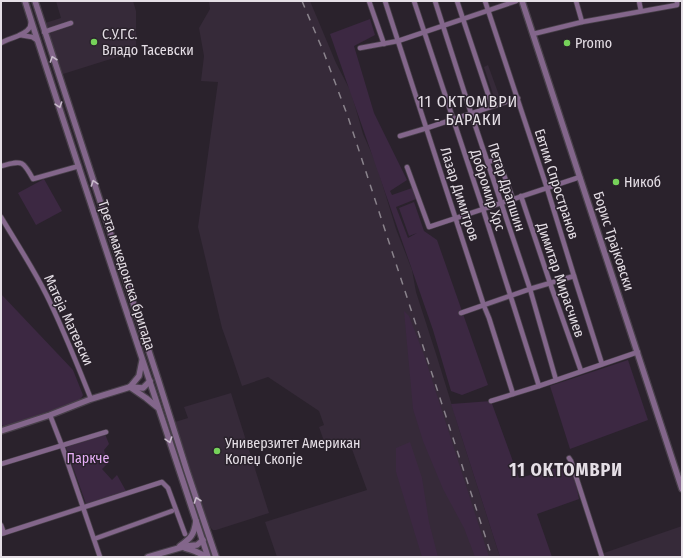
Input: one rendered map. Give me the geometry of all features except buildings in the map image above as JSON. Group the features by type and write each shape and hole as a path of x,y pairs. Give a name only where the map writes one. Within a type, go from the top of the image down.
{"street":[{"name":"Трета македонска бригада","path":"25,1 142,360 203,540 207,557"},
{"name":"Трета македонска бригада","path":"34,1 216,557"},
{"path":"369,1 384,44"},
{"name":"Лазар Димитров","path":"385,1 513,394"},
{"name":"Добромир Хрс","path":"414,1 483,209 539,386"},
{"name":"Петар Драпшин","path":"435,1 530,289 556,380"},
{"path":"457,1 492,106"},
{"name":"Евтим Спространов","path":"485,1 518,98 602,364"},
{"path":"360,48 398,41 488,10 502,3 516,1"},
{"name":"Борис Трајковски","path":"522,1 682,489"},
{"path":"576,1 582,22"},
{"path":"639,1 642,11"},
{"path":"533,34 582,22 677,3"},
{"path":"1,43 20,35 29,28 32,20"},
{"path":"44,32 71,24"},
{"path":"20,35 32,37 38,41"},
{"path":"400,136 518,98"},
{"path":"488,162 498,159 513,199"},
{"path":"1,166 18,162 27,168 33,179 79,166"},
{"path":"407,166 429,227 580,177"},
{"name":"Димитар Мирасчиев","path":"521,196 581,372"},
{"name":"Матеја Матевски","path":"1,217 46,293 76,360 91,399"},
{"path":"461,313 530,289 574,276"},
{"path":"491,401 638,352"},
{"path":"130,387 139,376 142,360"},
{"path":"1,431 50,415 91,399 130,387 143,388 150,381 158,379"},
{"path":"130,387 158,408"},
{"path":"50,415 100,557"},
{"path":"1,464 106,432"},
{"path":"569,458 602,557"},
{"path":"1,525 3,533 162,482 168,488 185,534"},
{"path":"94,539 172,511"},
{"path":"178,548 193,534 196,520"},
{"path":"148,557 186,546 196,540 203,540 210,537"},
{"path":"178,548 191,549 207,557"}],"shaded area":[{"name":"С.У.Г.С. Владо Тасевски","path":"56,1 133,1 136,11 136,51 63,74 45,23 61,18"},
{"path":"209,1 310,1 336,63 351,92 363,134 376,163 396,229 412,270 416,292 500,557 277,557 265,522 367,490 349,441 326,447 319,427 324,425 319,411 268,377 242,386 222,328 198,227 218,82 201,81 204,56 199,28 210,9"},
{"path":"488,65 500,98 495,100 484,67"},
{"name":"Универзитет Американ Колеџ Скопје","path":"231,393 269,513 213,530 208,523 175,422 188,418 184,407"},
{"path":"682,526 682,557 605,557 604,553"}],"green space":[{"path":"370,19 375,35 354,46 374,113 407,180 390,191 392,195 412,188 416,199 396,207 408,238 417,233 409,236 399,208 414,202 424,231 437,240 488,385 462,395 451,391 433,330 330,34"},
{"path":"44,179 62,211 36,225 18,193"},
{"path":"1,294 73,370 83,395 78,401 4,427 1,424"},
{"path":"404,311 409,316 424,355 489,557 475,557 464,528 443,489 423,441 413,409"},
{"path":"628,360 648,420 570,449 550,386"},
{"path":"491,401 519,478 572,464 579,499 537,514 552,557 500,557 451,404"},
{"name":"Паркче","path":"105,434 109,444 104,450 108,463 102,469 112,480 117,475 126,491 86,504 66,447"},
{"path":"410,442 422,478 429,522 438,557 422,557 396,472 396,448"}],"railway":[{"path":"302,1 324,53 348,117 492,557"}],"place":[{"name":"С.У.Г.С. Владо Тасевски","path":"94,42"},
{"name":"Promo","path":"567,43"},
{"name":"Никоб","path":"616,182"},
{"name":"Универзитет Американ Колеџ Скопје","path":"217,451"}],"district":[{"name":"11 ОКТОМВРИ - БАРАКИ","path":"468,110"},
{"name":"11 ОКТОМВРИ","path":"566,470"}]}
